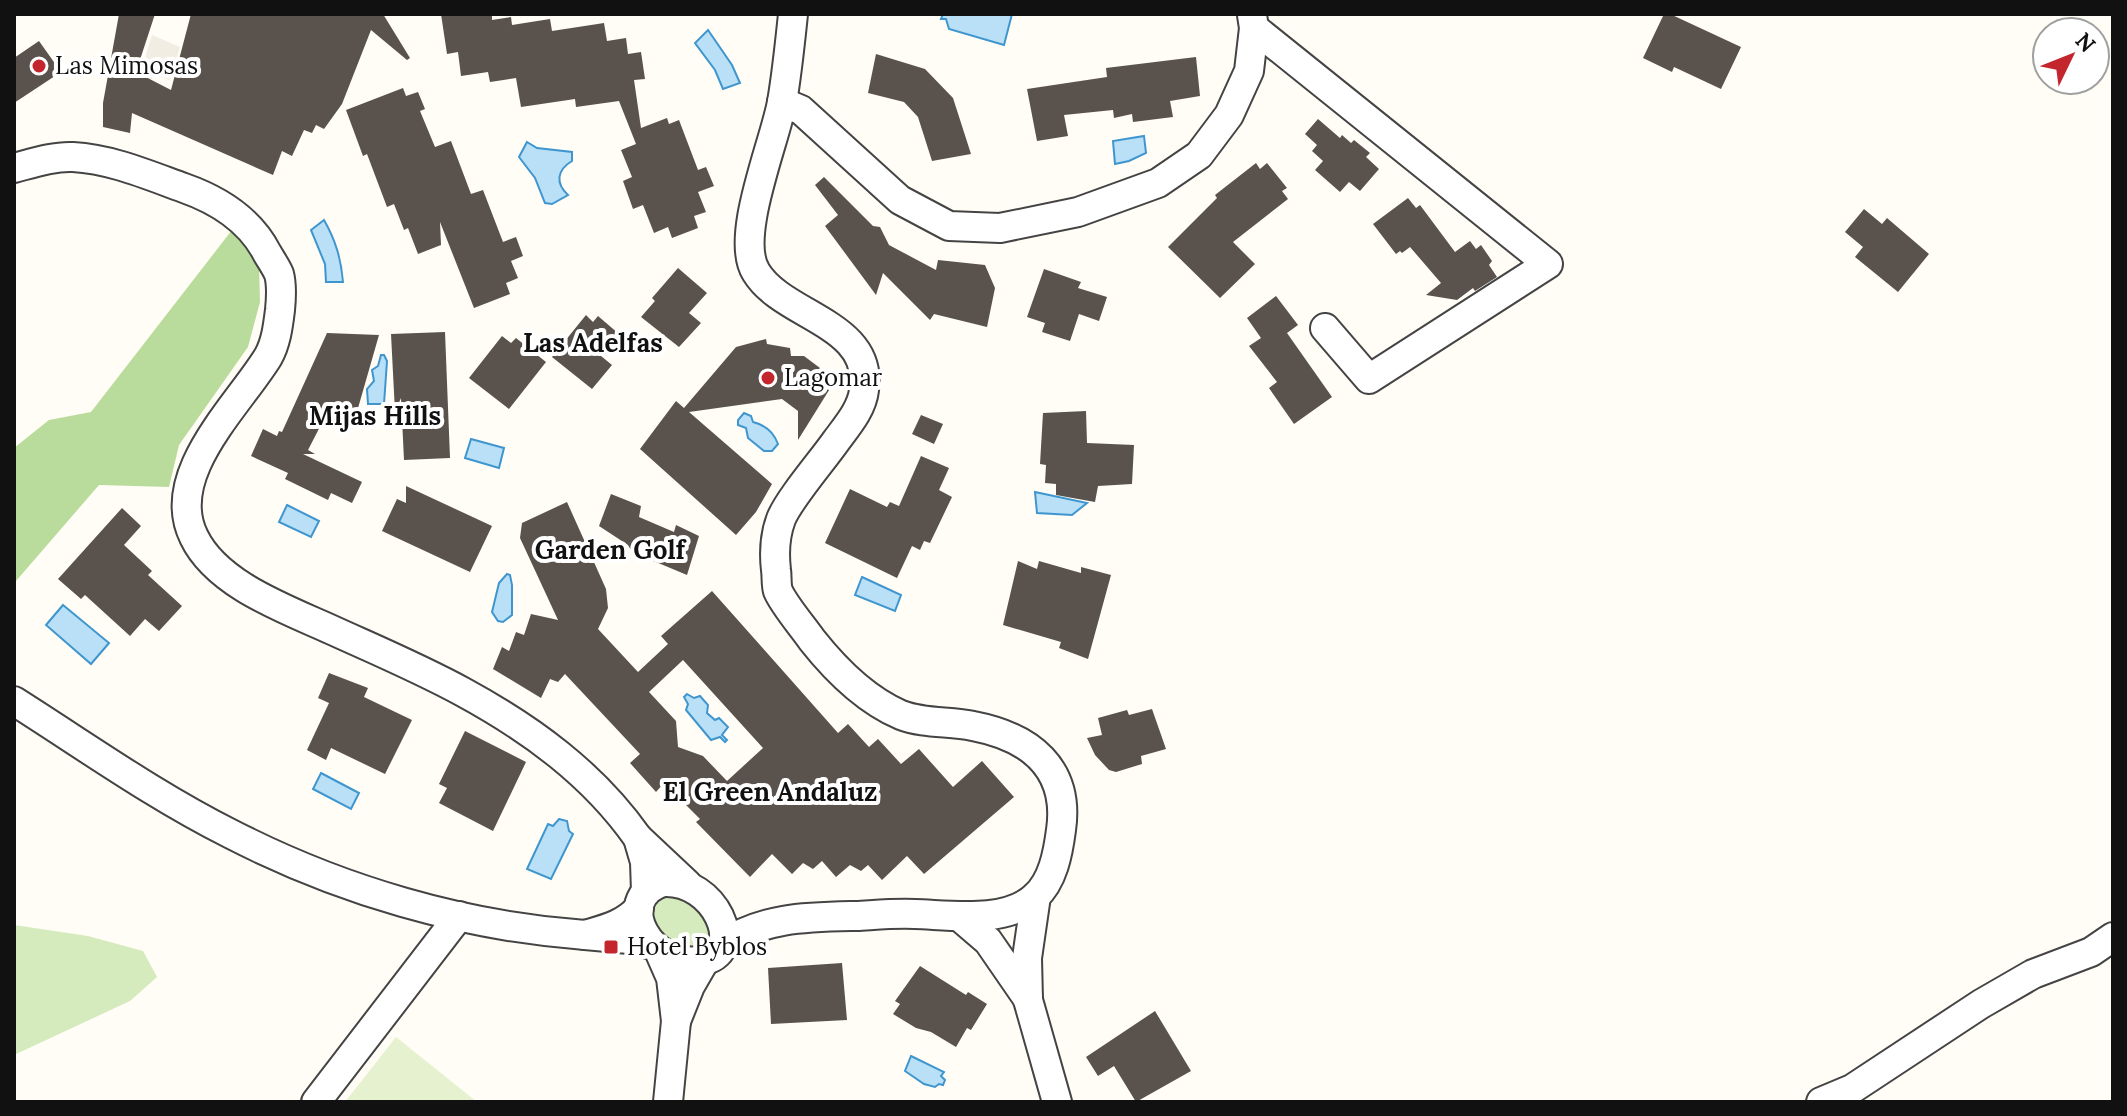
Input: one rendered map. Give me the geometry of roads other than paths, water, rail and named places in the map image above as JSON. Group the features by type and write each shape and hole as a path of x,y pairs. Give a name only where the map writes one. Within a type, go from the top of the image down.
{"street":[{"path":"14,701 147,786 231,834 303,867 409,905 559,933 629,939 676,960 691,962 714,953 752,929 805,916 910,914 980,917 1026,904 1036,896 1054,866 1063,820 1057,779 1047,763 1033,749 1015,739 973,726 901,715 870,697 845,677 813,641 778,591 774,553 781,518 855,415 864,390 863,367 853,346 829,325 771,289 754,271 748,244 782,102 793,14"},
{"path":"782,102 801,110 900,200 949,226 1000,228 1078,212 1158,183 1199,155 1229,115 1249,71 1253,21"},
{"path":"1253,21 1548,264 1369,379 1325,328"},
{"path":"14,168 72,157 116,164 189,190 232,211 260,239 279,276 281,300 278,328 269,354 197,461 188,489 185,519 196,542 215,565 258,596 463,692 539,738 589,778 612,801 638,838 718,910 722,922 714,953 690,986 676,1021"},
{"path":"638,838 645,862 643,930 671,978 676,1021 668,1102"},
{"path":"585,935 617,925 632,916 642,900 663,882 687,884"},
{"path":"1036,896 1027,958 1028,1000 1057,1102"},
{"path":"316,1102 459,916"},
{"path":"960,917 988,941 1028,1000"},
{"path":"1821,1102 1852,1089 1981,1004 2033,974 2091,952 2113,937"}],"water":[{"path":"943,14 1012,14 1004,45 949,29 946,19 941,19"},
{"path":"708,30 732,65 740,83 723,89 715,70 695,43"},
{"path":"1144,136 1146,153 1115,164 1113,141"},
{"path":"527,142 537,148 572,152 572,161 563,168 560,177 561,186 568,195 552,204 545,203 535,178 519,157"},
{"path":"324,220 337,250 343,282 326,282 325,264 311,230"},
{"path":"381,355 387,361 384,404 368,404 367,389 374,381 372,370 378,366"},
{"path":"744,413 774,436 778,444 772,451 764,451 748,438 746,428 738,425"},
{"path":"471,439 504,448 499,468 465,458"},
{"path":"1035,492 1087,503 1072,515 1037,513"},
{"path":"287,505 319,521 311,537 279,522"},
{"path":"507,574 512,585 512,615 503,622 498,621 492,612 499,583"},
{"path":"862,577 901,595 895,611 855,595"},
{"path":"63,605 109,643 91,664 46,625"},
{"path":"687,694 694,698 700,696 708,705 707,713 715,720 719,718 728,727 722,735 727,740 725,742 720,737 711,740 686,710 688,704 684,697"},
{"path":"321,773 359,793 351,809 313,789"},
{"path":"559,819 567,821 573,834 551,879 527,869 548,824 553,826"},
{"path":"911,1056 944,1072 941,1076 945,1080 943,1085 935,1087 924,1084 905,1071"}],"place":[{"name":"Las Mimosas","path":"39,66"},
{"name":"Lagomar","path":"768,378"},
{"name":"Hotel Byblos","path":"611,947"}],"district":[{"name":"Las Adelfas","path":"593,343"},
{"name":"Mijas Hills","path":"375,416"},
{"name":"Garden Golf","path":"610,550"},
{"name":"El Green Andaluz","path":"770,792"}]}
